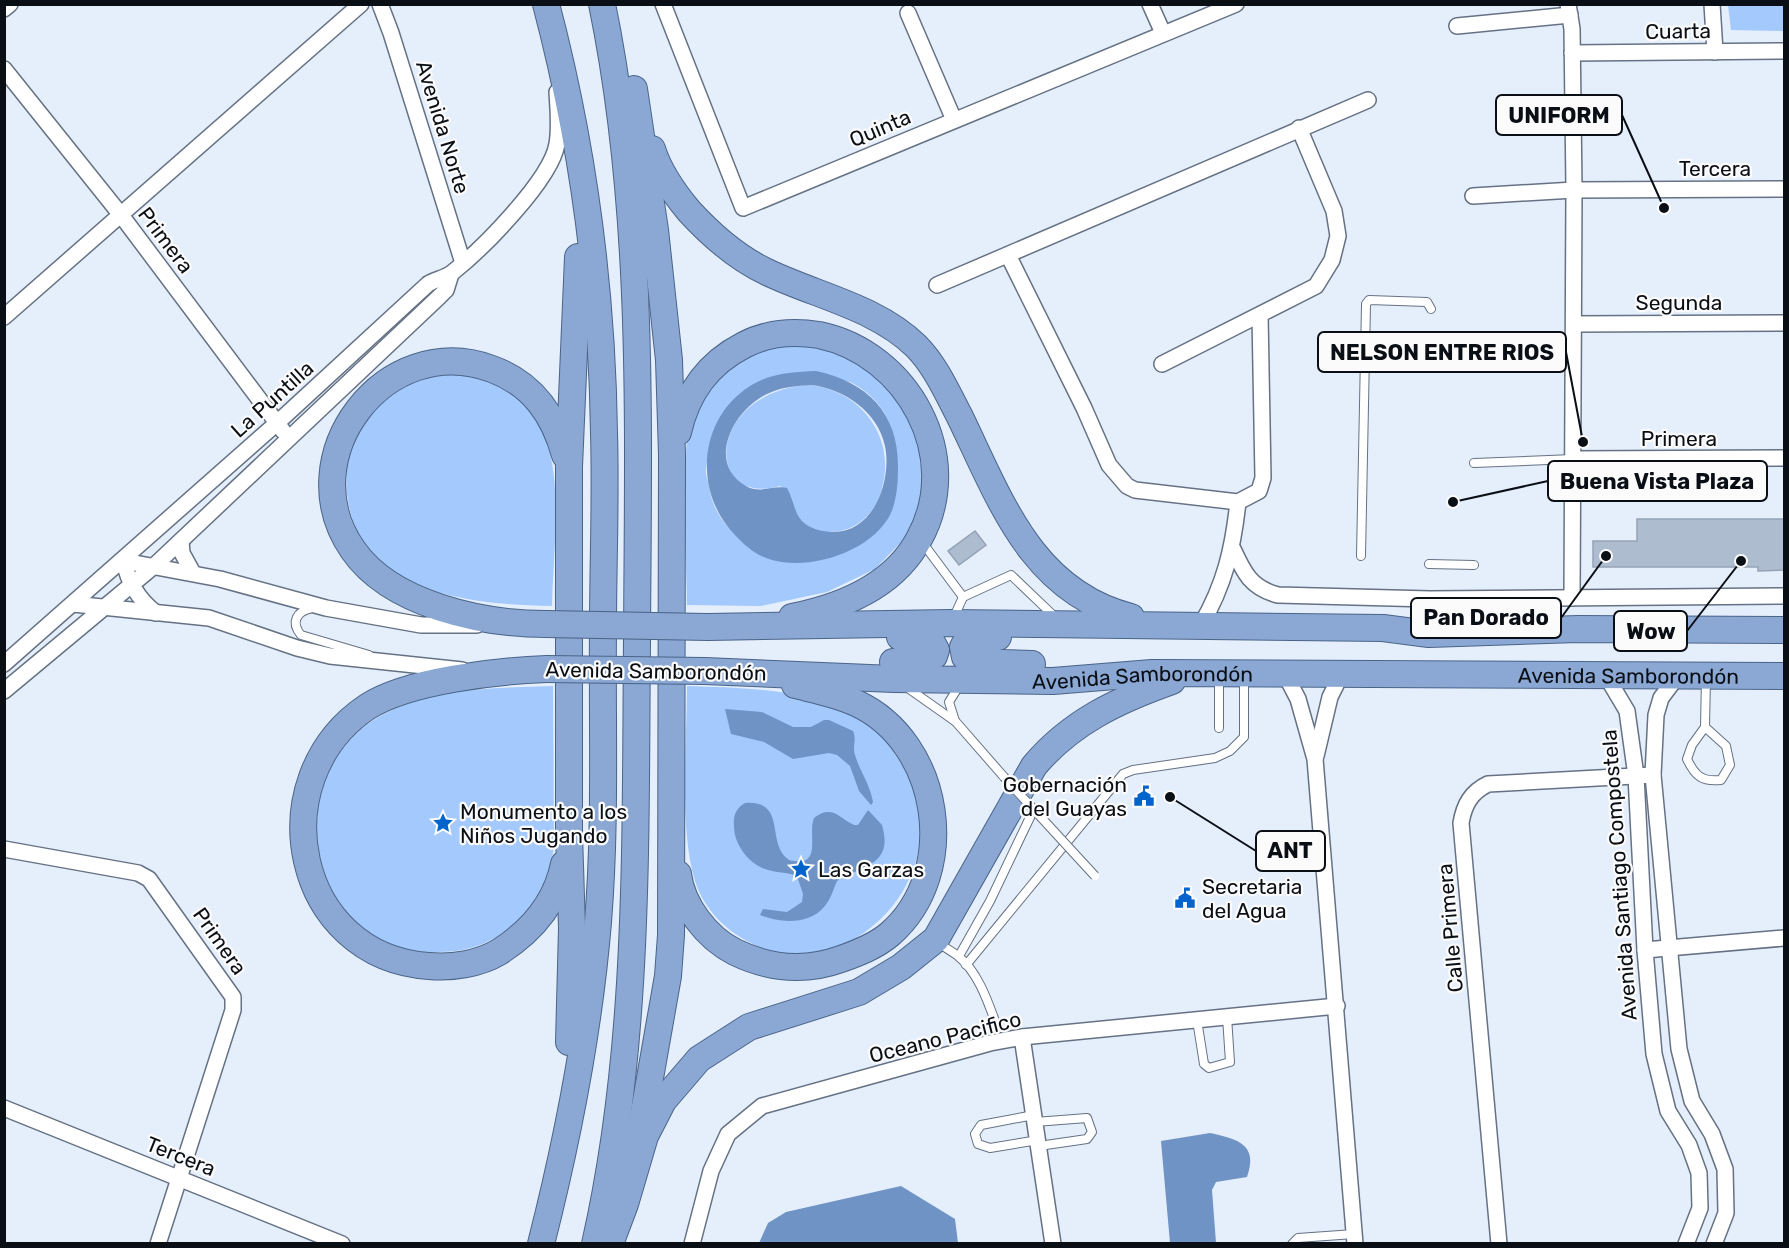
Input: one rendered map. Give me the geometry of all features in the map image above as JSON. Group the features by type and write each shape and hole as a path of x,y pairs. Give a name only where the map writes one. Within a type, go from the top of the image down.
{"highway":[{"path":"541,1244 558,1177 590,1000 598,921 601,850 604,433 600,330 591,242 573,124 546,4"},
{"path":"595,1244 613,1144 631,989 635,877 638,467 637,327 628,191 619,99 602,4"},
{"path":"616,4 633,80 653,153 682,202 706,229 739,256 765,272 882,320 919,349 949,396 1019,535 1046,569 1080,596 1101,608 1135,618 1192,625"},
{"path":"610,1244 625,1204 635,1163 668,976 671,825 672,456 668,348 656,230 633,80"},
{"path":"558,1177 570,1026 572,928 569,834 569,467 579,275 573,124"},
{"path":"672,456 684,407 704,375 734,350 772,335 790,333 811,334 851,345 889,370 906,388 929,433 934,482 931,504 919,539 895,570 877,585 858,596 818,612 743,626"},
{"name":"Avenida Samborondón","path":"569,467 559,432 549,412 534,395 501,372 464,362 428,364 403,373 380,386 353,414 338,447 333,485 336,509 352,549 368,567 401,591 437,606 537,624 811,627 951,623 1123,624 1383,628 1429,634 1578,629 1785,630"},
{"path":"1123,624 1056,636 973,637 965,643 963,652 965,657 973,662 1056,664 1152,673"},
{"path":"779,673 847,662 922,663 929,661 936,650 930,639 811,627"},
{"path":"1708,675 1739,661 1785,661"},
{"name":"Avenida Samborondón","path":"569,834 563,867 550,904 524,935 493,956 475,962 442,967 423,966 380,952 347,930 325,906 314,885 303,841 304,803 318,763 337,736 368,707 386,698 440,682 500,673 548,669 672,670 894,679 1053,681 1152,673 1785,676"},
{"path":"671,825 680,890 688,905 712,936 731,950 767,965 807,967 829,963 873,946 897,927 916,900 931,860 933,821 925,779 908,747 883,721 856,703 742,672"},
{"path":"635,1163 645,1136 663,1101 699,1059 749,1027 860,992 901,967 936,939 1034,766 1054,742 1122,699 1206,674"}],"street":[{"path":"4,9 10,4"},
{"path":"4,316 360,4"},
{"name":"Avenida Norte","path":"380,4 463,263"},
{"path":"1150,4 1163,33"},
{"name":"Quinta","path":"663,5 743,208 1236,4"},
{"path":"1712,4 1715,52"},
{"path":"1457,26 1569,10 1572,53 1574,190 1572,598"},
{"path":"908,13 954,120"},
{"name":"La Puntilla","path":"4,664 124,561 428,284 451,274 501,226 540,180 554,154 558,131 556,41"},
{"name":"Cuarta","path":"1572,53 1785,51"},
{"name":"Primera","path":"4,69 121,215 288,439"},
{"path":"937,285 1368,100"},
{"path":"1162,364 1316,285 1337,248 1334,211 1299,128"},
{"name":"Tercera","path":"1473,196 1574,190 1785,189"},
{"path":"1008,255 1084,408 1109,465 1135,490 1238,502 1259,491 1263,478 1260,315"},
{"name":"La Puntilla","path":"4,691 181,541 440,296 446,290 451,274"},
{"name":"Segunda","path":"1574,324 1785,323"},
{"name":"Primera","path":"1574,459 1785,458"},
{"path":"1192,625 1218,597 1233,549 1238,502"},
{"path":"181,541 182,553 193,573"},
{"path":"1233,549 1253,584 1262,591 1278,595 1474,599 1785,596"},
{"path":"156,613 138,596 131,585 124,561 193,573 326,608 420,625 537,624"},
{"path":"73,604 209,618 297,648 330,656 390,664 500,673"},
{"path":"1285,674 1298,699 1315,759 1354,1239"},
{"path":"1315,759 1330,698 1342,674"},
{"name":"Avenida Santiago Compostela","path":"1605,674 1627,711 1636,776 1645,950 1654,1054 1668,1111 1689,1146 1699,1173 1700,1209 1686,1244"},
{"name":"Avenida Santiago Compostela","path":"1679,674 1661,699 1656,715 1653,776 1679,1049 1692,1101 1712,1134 1725,1169 1726,1213 1714,1244"},
{"name":"Calle Primera","path":"1499,1244 1461,823 1463,809 1477,789 1488,784 1653,776"},
{"name":"Primera","path":"4,849 138,873 149,879 233,997 233,1010 158,1244"},
{"path":"1645,950 1785,938"},
{"name":"Oceano Pacifico","path":"692,1244 711,1171 728,1134 762,1106 990,1043 1023,1037 1336,1006"},
{"path":"1023,1037 1053,1244"},
{"path":"1660,1077 1684,1072"},
{"name":"Tercera","path":"4,1108 342,1244"}],"lane":[{"path":"1361,556 1366,304 1369,300 1427,302 1431,309"},
{"path":"1474,462 1574,459"},
{"path":"919,539 963,597"},
{"path":"1429,564 1474,565"},
{"path":"951,623 963,597 1011,575 1062,624"},
{"path":"326,608 304,610 298,614 295,624 301,635 357,650 390,664"},
{"path":"1206,674 1219,728"},
{"path":"966,965 1123,774 1133,770 1215,758 1230,751 1244,737 1245,674"},
{"path":"1705,727 1726,746 1730,765 1721,780 1708,781 1694,774 1687,759 1692,745 1705,727 1708,675"},
{"path":"894,679 956,722 1033,811 1095,876"},
{"path":"956,722 949,702 955,689 971,680"},
{"path":"959,956 1033,811"},
{"path":"936,939 959,956 966,965 986,995 995,1021"},
{"path":"1197,1020 1204,1064 1209,1068 1230,1062 1227,1017"},
{"path":"1034,1118 1087,1118 1092,1132 1087,1139 990,1148 978,1144 975,1134 981,1125 1034,1118"},
{"path":"1292,1244 1298,1238 1354,1239"}],"shaded area":[{"path":"1728,5 1784,5 1784,31 1731,30"},
{"path":"790,344 841,350 883,377 919,434 924,486 919,510 908,535 875,569 827,592 761,606 687,605 684,499 687,441 691,417 698,399 706,388 726,369 750,355","holes":["770,377 825,379 852,383 881,407 895,440 897,458 897,477 891,513 773,560 751,547 724,522 712,499 706,470 709,455 732,405 750,387"]},
{"path":"816,371 851,383 865,392 886,416 897,449 895,502 882,526 856,547 839,555 805,563 772,560 761,556 743,543 721,518 712,498 708,478 707,457 711,436 720,417 733,400 750,386 766,378 782,374","holes":["812,385 824,387 847,397 867,413 881,434 886,460 886,474 882,489 869,515 859,524 846,530 831,532 805,524 797,513 787,488 756,489 746,486 734,476 727,464 726,451 735,424 755,401 783,388"]},
{"path":"447,374 490,383 521,400 540,426 551,457 555,492 552,606 474,600 436,592 418,585 400,577 381,564 366,547 356,527 349,506 346,483 348,460 355,439 366,419 378,403 388,395 404,387"},
{"path":"812,385 830,389 860,407 871,420 879,435 884,452 885,470 877,502 858,524 840,531 821,531 808,526 799,517 790,496 780,486 755,488 737,480 728,465 727,445 735,425 751,406 777,391"},
{"path":"553,686 554,848 547,874 530,907 512,926 493,939 468,949 450,952 432,952 389,943 356,921 332,890 320,853 318,813 328,775 350,740 384,714 424,699 467,691"},
{"path":"687,686 774,691 817,699 856,715 886,738 906,767 918,798 921,831 915,864 901,895 878,922 836,948 801,955 778,953 755,945 736,934 711,911 704,902 695,881 687,836 685,785"},
{"path":"725,709 762,712 793,727 811,727 824,720 829,720 853,731 855,755 870,789 873,802 871,805 859,791 850,766 837,755 829,753 793,759 764,742 731,734"},
{"path":"745,803 758,804 767,808 774,824 778,844 782,853 789,860 807,859 812,848 814,818 826,812 831,812 858,825 868,810 882,825 885,839 884,849 880,857 873,862 837,881 828,901 818,913 794,921 768,918 760,915 763,909 787,912 802,902 803,894 797,876 759,866 748,858 739,846 734,822 737,810"},
{"path":"1210,1133 1237,1141 1248,1150 1250,1166 1247,1177 1216,1182 1212,1190 1216,1243 1170,1243 1161,1141"},
{"path":"901,1186 955,1219 958,1243 759,1243 768,1223 786,1212"}],"building":[{"path":"1637,519 1785,519 1785,570 1758,571 1758,567 1593,567 1593,541 1637,541"},
{"path":"975,531 986,545 959,565 948,551"}],"place":[{"name":"UNIFORM","path":"1664,208"},
{"name":"NELSON ENTRE RIOS","path":"1583,442"},
{"name":"Buena Vista Plaza","path":"1453,502"},
{"name":"Pan Dorado","path":"1606,556"},
{"name":"Wow","path":"1741,561"},
{"name":"Gobernación del Guayas","path":"1144,796"},
{"name":"ANT","path":"1170,797"},
{"name":"Monumento a los Niños Jugando","path":"443,823"},
{"name":"Las Garzas","path":"801,869"},
{"name":"Secretaria del Agua","path":"1185,898"}]}
